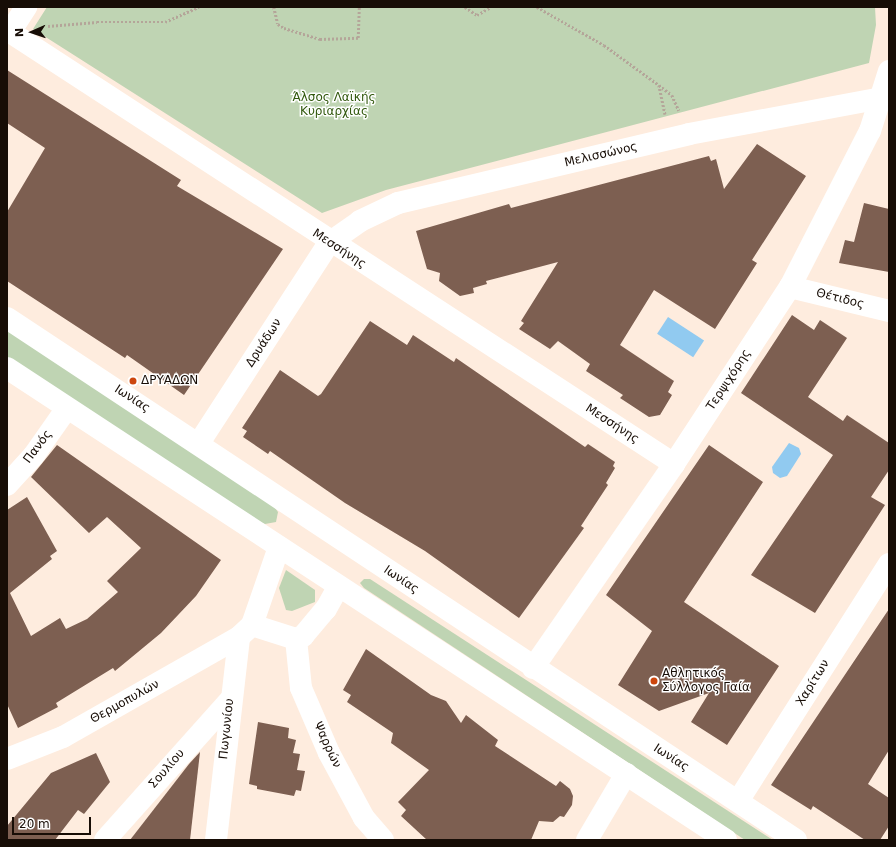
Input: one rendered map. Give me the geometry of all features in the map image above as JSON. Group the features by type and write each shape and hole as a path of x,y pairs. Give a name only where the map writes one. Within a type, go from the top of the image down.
{"street":[{"path":"8,31 26,7"},
{"name":"Μεσσήνης","path":"8,31 329,243 674,464"},
{"name":"Τερψιχόρης","path":"533,668 674,464 790,287 870,131 882,98 889,71"},
{"name":"Μελισσώνος","path":"329,243 360,221 398,204 689,134 882,98"},
{"name":"Δρυάδων","path":"199,443 329,243"},
{"name":"Θέτιδος","path":"790,287 889,311"},
{"name":"Ιωνίας","path":"7,318 199,443 533,668 796,840"},
{"path":"7,368 726,840"},
{"name":"Πανός","path":"7,485 34,455 67,408"},
{"name":"Πωγωνίου","path":"216,840 230,700 245,631 279,547"},
{"name":"Χαρίτων","path":"738,801 889,564"},
{"path":"245,631 296,639 302,636 326,609 339,586"},
{"name":"Θερμοπυλών","path":"7,759 63,737 245,631"},
{"name":"Ψαρρών","path":"296,639 301,688 329,753 364,818 383,840"},
{"name":"Σουλίου","path":"105,840 230,700"},
{"path":"587,840 626,774"}],"path":[{"path":"8,31 97,22 165,22 198,7"},
{"path":"274,7 275,17 284,28 320,39 358,38 359,7"},
{"path":"465,7 477,15 491,7"},
{"path":"537,7 604,45 672,95 689,134"},
{"path":"659,85 665,105 667,140"}],"green space":[{"name":"Άλσος Λαϊκής Κυριαρχίας","path":"47,7 875,7 876,25 869,63 386,190 322,213 33,29"},
{"path":"7,330 270,501 278,512 276,522 265,524 254,520 7,357"},
{"path":"286,570 315,590 315,602 292,611 286,610 279,588"},
{"path":"364,579 370,579 773,840 745,840 364,588 360,583"}],"water":[{"path":"668,317 704,340 693,357 657,334"},
{"path":"789,443 799,448 801,454 787,476 780,478 773,473 772,467"}],"building":[{"path":"7,70 181,180 177,186 283,249 184,395 127,355 125,358 7,281 7,212 45,148 7,123"},
{"path":"757,144 806,176 752,260 757,263 715,329 654,290 620,345 674,381 668,392 672,395 660,415 649,417 620,398 623,395 586,371 590,364 558,341 550,349 519,329 524,323 521,321 558,262 486,281 487,284 473,288 474,293 460,296 439,281 440,273 427,269 416,231 509,204 511,208 709,156 711,161 716,159 724,189"},
{"path":"864,203 889,209 889,272 839,263 845,240 854,242"},
{"path":"792,315 814,330 820,320 847,338 808,397 843,421 847,415 889,443 889,470 871,497 885,505 815,613 751,575 833,455 741,393"},
{"path":"370,321 407,345 413,335 454,362 456,358 585,447 588,444 615,462 613,466 615,468 606,483 608,485 581,526 584,528 519,618 425,551 345,503 270,451 268,454 243,437 247,431 242,428 280,370 318,396 321,394"},
{"path":"57,445 221,560 196,596 161,633 115,671 113,668 56,703 58,707 18,728 7,704 7,510 27,497 57,551 50,556 52,559 10,593 31,636 60,618 66,629 87,619 118,592 107,581 141,548 107,517 89,533 31,477"},
{"path":"709,445 763,482 684,602 779,666 727,745 691,722 709,693 659,711 618,685 652,631 606,595"},
{"path":"889,609 889,750 868,784 889,798 889,826 880,840 865,840 813,806 811,810 771,785"},
{"path":"366,649 431,695 446,701 461,723 466,715 498,740 495,746 556,786 560,781 570,789 573,796 572,805 564,817 560,816 553,822 539,821 531,840 427,840 401,816 406,810 398,802 429,770 391,743 393,733 347,702 351,695 343,690"},
{"path":"258,722 289,728 288,738 296,740 293,753 300,754 297,770 305,771 301,791 296,790 294,796 257,789 257,786 249,784"},
{"path":"200,752 190,840 130,840 189,764"},
{"path":"96,753 110,782 84,814 78,810 55,840 7,840 7,826 51,773"}],"place":[{"name":"ΔΡΥΑΔΩΝ","path":"133,381"},
{"name":"Αθλητικός Σύλλογος Γαία","path":"654,681"}]}
